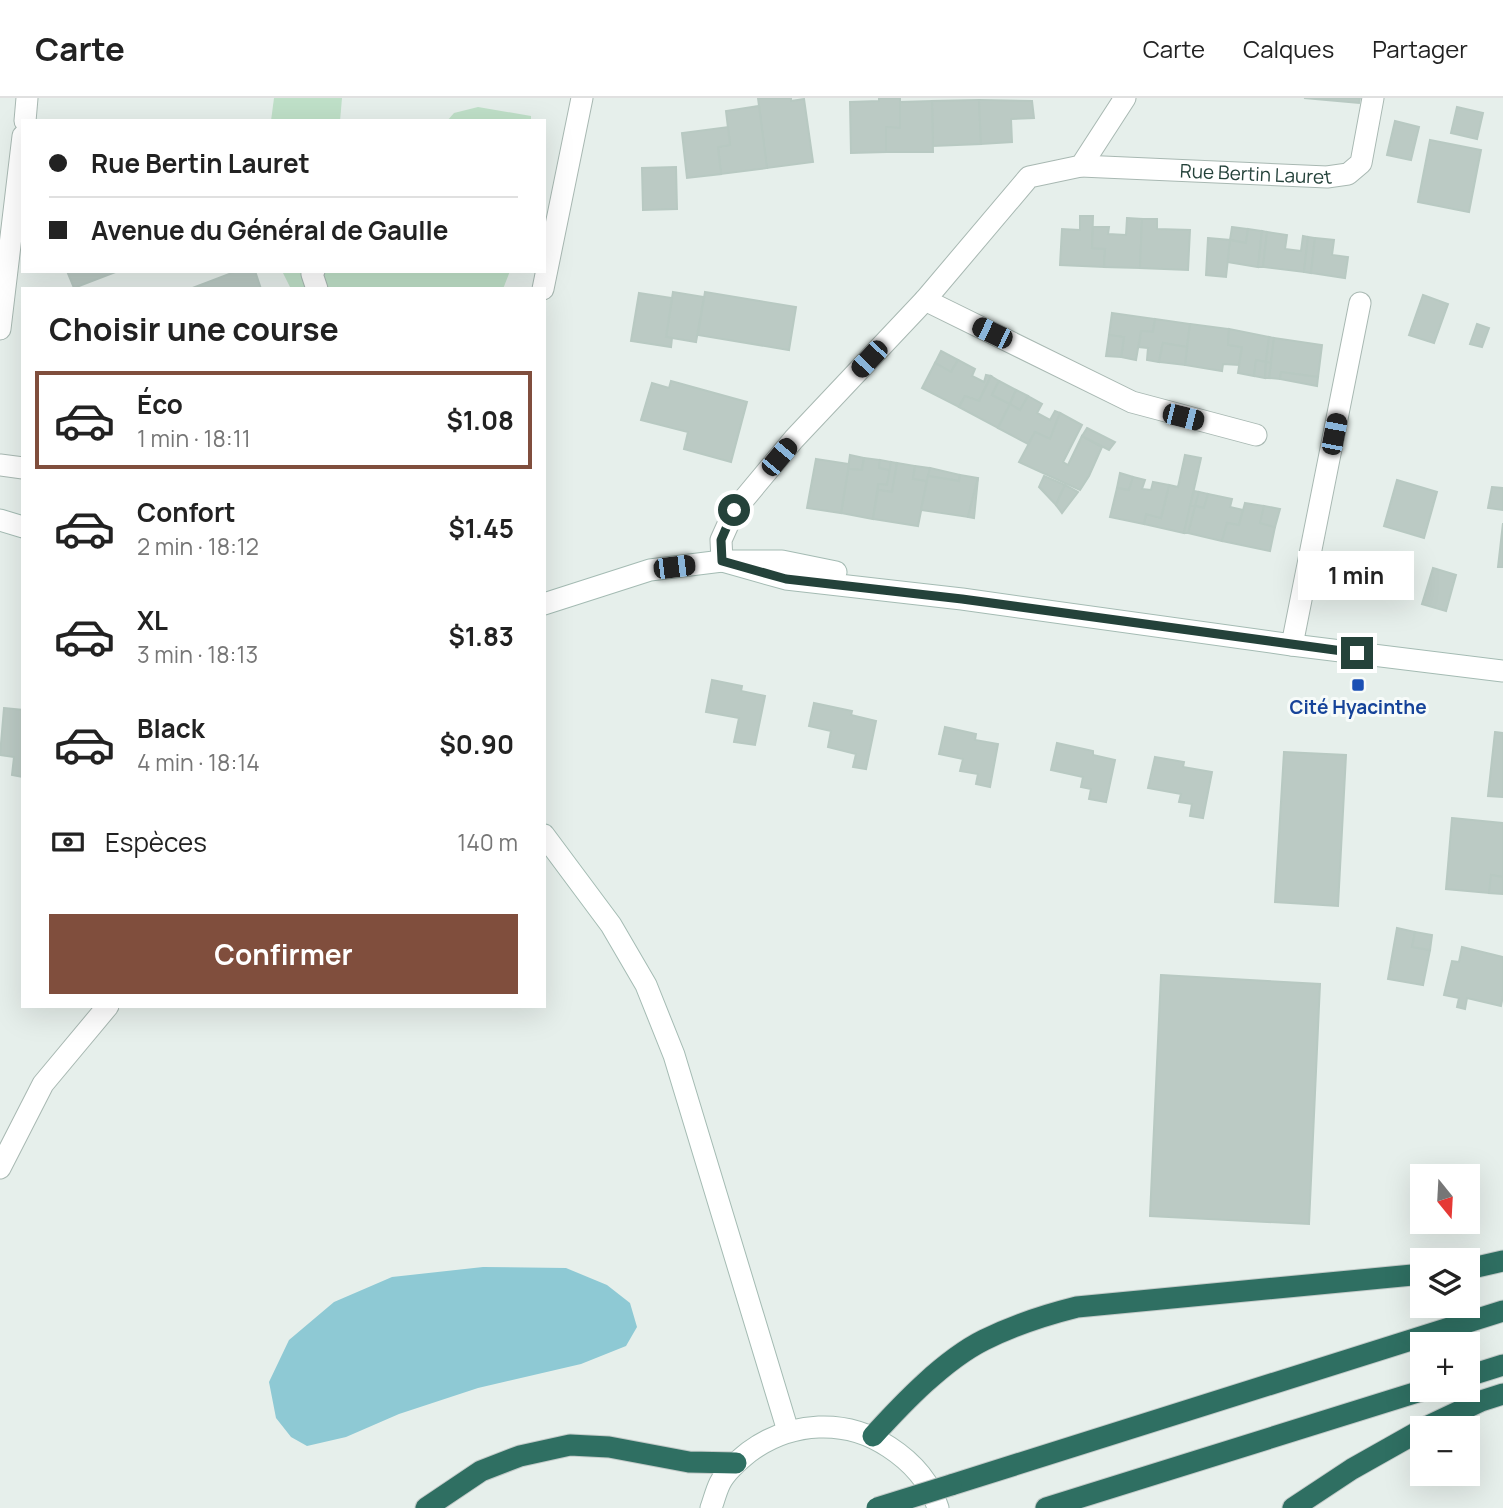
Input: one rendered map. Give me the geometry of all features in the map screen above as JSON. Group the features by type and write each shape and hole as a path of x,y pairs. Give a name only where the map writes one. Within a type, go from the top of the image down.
{"highway":[{"path":"1480,1266 1503,1261"},
{"path":"873,1436 896,1410 944,1368 982,1340 1035,1318 1077,1307 1410,1275"},
{"path":"877,1508 1503,1311"},
{"path":"1480,1372 1503,1365"},
{"path":"1046,1508 1410,1394"},
{"path":"1449,1416 1503,1394"},
{"path":"1293,1508 1410,1436"},
{"path":"426,1508 481,1471 520,1455 570,1445 609,1447 689,1462 736,1463"}],"street":[{"path":"24,119 27,98"},
{"path":"543,287 582,98"},
{"path":"1081,166 1125,98"},
{"name":"Rue Bertin Lauret","path":"722,561 721,540 734,510 794,439 925,300 1029,177 1081,166 1327,177 1348,174 1361,163 1373,98"},
{"path":"0,329 21,153"},
{"path":"925,300 1132,402 1256,435"},
{"path":"1292,645 1360,303"},
{"path":"0,466 21,468"},
{"path":"0,520 21,526"},
{"path":"546,603 650,570 722,561 786,579 962,599 1503,671"},
{"path":"546,838 611,925 646,985 674,1055 788,1431"},
{"path":"0,1168 43,1084 106,1008"},
{"path":"711,1508 721,1481 736,1463 762,1442 788,1431 817,1426 846,1427 873,1436 908,1459 934,1493 938,1508"}],"green space":[{"path":"274,98 342,98 340,119 271,119"},
{"path":"478,107 531,116 531,119 449,119 454,113"},
{"path":"283,273 509,273 504,287 290,287"}],"water":[{"path":"483,1267 566,1268 607,1285 630,1303 637,1327 626,1346 581,1364 478,1388 399,1414 346,1437 307,1446 291,1437 276,1418 269,1382 289,1340 334,1302 392,1277"}],"building":[{"path":"758,98 791,98 791,101 804,99 813,162 767,168"},
{"path":"879,98 900,98 900,128 886,127 886,152 851,153 850,102 879,101"},
{"path":"1304,98 1360,98 1359,103"},
{"path":"979,100 981,144 933,146 932,101"},
{"path":"979,100 1032,101 1034,118 1011,119 1012,142 981,144"},
{"path":"932,101 933,152 886,152 886,127 900,128 900,102"},
{"path":"759,106 767,168 721,174 718,147 730,145 726,111"},
{"path":"1457,107 1483,113 1477,139 1451,133"},
{"path":"1395,121 1419,127 1411,160 1387,155"},
{"path":"728,127 730,145 718,147 721,174 687,178 682,133"},
{"path":"1430,140 1481,150 1469,212 1418,202"},
{"path":"676,167 677,209 643,210 642,168"},
{"path":"1080,216 1093,216 1092,248 1105,249 1104,267 1060,265 1062,229 1080,230"},
{"path":"1127,218 1142,219 1140,268 1104,267 1105,249 1092,248 1093,227 1109,227 1108,234 1126,235"},
{"path":"1142,219 1157,219 1157,229 1190,230 1188,270 1140,268"},
{"path":"1232,227 1248,229 1246,243 1230,240"},
{"path":"1248,229 1262,231 1258,267 1227,262 1230,240 1246,243"},
{"path":"1262,231 1267,232 1263,267 1258,267"},
{"path":"1267,232 1287,235 1285,249 1301,251 1303,236 1308,237 1304,272 1263,267"},
{"path":"1308,237 1315,238 1311,273 1304,272"},
{"path":"1208,238 1230,240 1226,277 1206,275"},
{"path":"1315,238 1334,240 1332,255 1348,257 1345,278 1311,273"},
{"path":"68,273 113,273 77,287 74,287"},
{"path":"232,273 256,273 260,287 195,287"},
{"path":"673,292 704,297 696,342 666,337"},
{"path":"705,292 796,307 789,350 698,335"},
{"path":"639,293 672,298 666,337 672,338 671,347 631,341"},
{"path":"1423,295 1448,304 1434,343 1409,335"},
{"path":"1112,313 1155,319 1153,332 1141,331 1136,360 1121,357 1124,337 1109,335"},
{"path":"1155,319 1190,324 1187,347 1163,343 1159,362 1147,360 1148,348 1139,347 1141,331 1153,332"},
{"path":"1190,324 1229,329 1228,345 1242,347 1239,365 1223,364 1222,371 1185,365"},
{"path":"1477,324 1489,328 1482,347 1470,344"},
{"path":"1229,329 1269,337 1266,362 1256,360 1254,376 1238,373 1242,347 1228,345"},
{"path":"1109,335 1124,337 1121,357 1106,356"},
{"path":"1269,337 1274,338 1271,363 1266,362"},
{"path":"1274,338 1322,345 1318,377 1281,372 1280,379 1269,378"},
{"path":"1163,343 1187,347 1185,365 1159,362"},
{"path":"941,351 958,360 951,372 935,363"},
{"path":"958,360 975,369 972,376 984,382 986,375 991,376 979,401 965,396 959,407 922,388 935,363 951,372"},
{"path":"1256,360 1266,362 1265,378 1254,376"},
{"path":"1266,362 1271,363 1269,378 1265,378"},
{"path":"1281,372 1318,377 1317,386 1280,379"},
{"path":"991,376 999,381 992,395 1010,404 998,428 959,407 965,396 979,401"},
{"path":"671,381 747,402 731,462 684,449 688,432 641,420 652,383 669,388"},
{"path":"999,381 1016,390 1010,404 992,395"},
{"path":"1016,390 1028,396 1020,410 1010,404"},
{"path":"1028,396 1042,404 1037,413 1050,420 1055,411 1060,413 1050,439 1035,432 1028,444 998,428 1010,404 1020,410"},
{"path":"1060,413 1082,425 1063,462 1068,465 1082,436 1102,447 1080,490 1019,462 1035,432 1050,439"},
{"path":"1087,428 1115,442 1109,450 1082,436"},
{"path":"850,455 864,458 862,470 848,469"},
{"path":"1185,455 1201,458 1184,533 1144,524 1146,514 1161,518 1169,485 1178,487"},
{"path":"864,458 880,460 879,468 890,470 887,485 878,484 873,519 841,513 848,469 862,470"},
{"path":"816,459 849,464 841,513 807,508"},
{"path":"880,460 891,462 890,470 879,468"},
{"path":"891,462 897,463 892,492 878,490 878,484 887,485"},
{"path":"897,463 915,466 913,479 927,481 918,526 873,519 878,490 892,492"},
{"path":"915,466 930,468 927,481 913,479"},
{"path":"930,468 960,475 959,481 928,476"},
{"path":"1120,473 1133,477 1129,490 1117,488"},
{"path":"960,475 978,478 968,517 921,510 928,476 959,481"},
{"path":"1044,476 1065,485 1056,505 1039,487"},
{"path":"1133,477 1145,480 1142,489 1151,490 1153,482 1169,485 1161,518 1146,514 1144,524 1110,517 1117,488 1129,490"},
{"path":"978,478 974,518 968,517"},
{"path":"1397,480 1437,492 1424,538 1384,526"},
{"path":"1065,485 1078,492 1062,513 1056,505"},
{"path":"1492,487 1503,488 1503,510 1488,508"},
{"path":"1194,491 1199,492 1195,506 1190,506"},
{"path":"1199,492 1208,494 1204,508 1195,506"},
{"path":"1208,494 1232,499 1230,507 1243,510 1239,525 1227,523 1222,541 1188,533 1195,506 1204,508"},
{"path":"1245,503 1264,506 1260,523 1275,527 1270,551 1222,541 1227,523 1239,525"},
{"path":"1190,506 1195,506 1188,533 1184,533"},
{"path":"1264,506 1280,509 1275,527 1260,523"},
{"path":"1503,523 1503,567 1498,567"},
{"path":"1433,568 1456,575 1446,611 1422,604"},
{"path":"712,680 742,686 741,691 765,696 755,745 734,742 739,718 706,712"},
{"path":"814,703 852,711 851,715 876,721 866,769 853,767 856,754 828,747 831,731 809,726"},
{"path":"4,708 21,710 21,777 12,775 14,757 0,755"},
{"path":"945,727 976,734 975,740 998,744 990,787 976,784 978,774 960,771 963,759 939,754"},
{"path":"1495,732 1503,733 1503,797 1488,796"},
{"path":"1057,743 1093,751 1093,755 1115,760 1106,802 1089,799 1091,789 1081,787 1083,777 1051,770"},
{"path":"1284,752 1346,755 1338,906 1275,902"},
{"path":"1155,757 1184,762 1183,767 1212,772 1203,818 1190,816 1192,804 1179,802 1181,794 1148,788"},
{"path":"1452,818 1503,823 1503,877 1491,875 1489,893 1446,889"},
{"path":"1491,875 1503,877 1503,894 1489,893"},
{"path":"1397,928 1415,932 1412,947 1430,950 1423,985 1388,979"},
{"path":"1415,932 1432,935 1430,950 1412,947"},
{"path":"1462,947 1503,957 1501,1006 1467,998 1465,1009 1457,1007 1459,998 1444,995 1452,961 1459,962"},
{"path":"1161,975 1320,984 1309,1224 1150,1216"}],"place":[{"name":"Cité Hyacinthe","path":"1358,685"}],"route":[{"path":"734,510 721,540 722,561 786,579 962,599 1357,653"}]}
